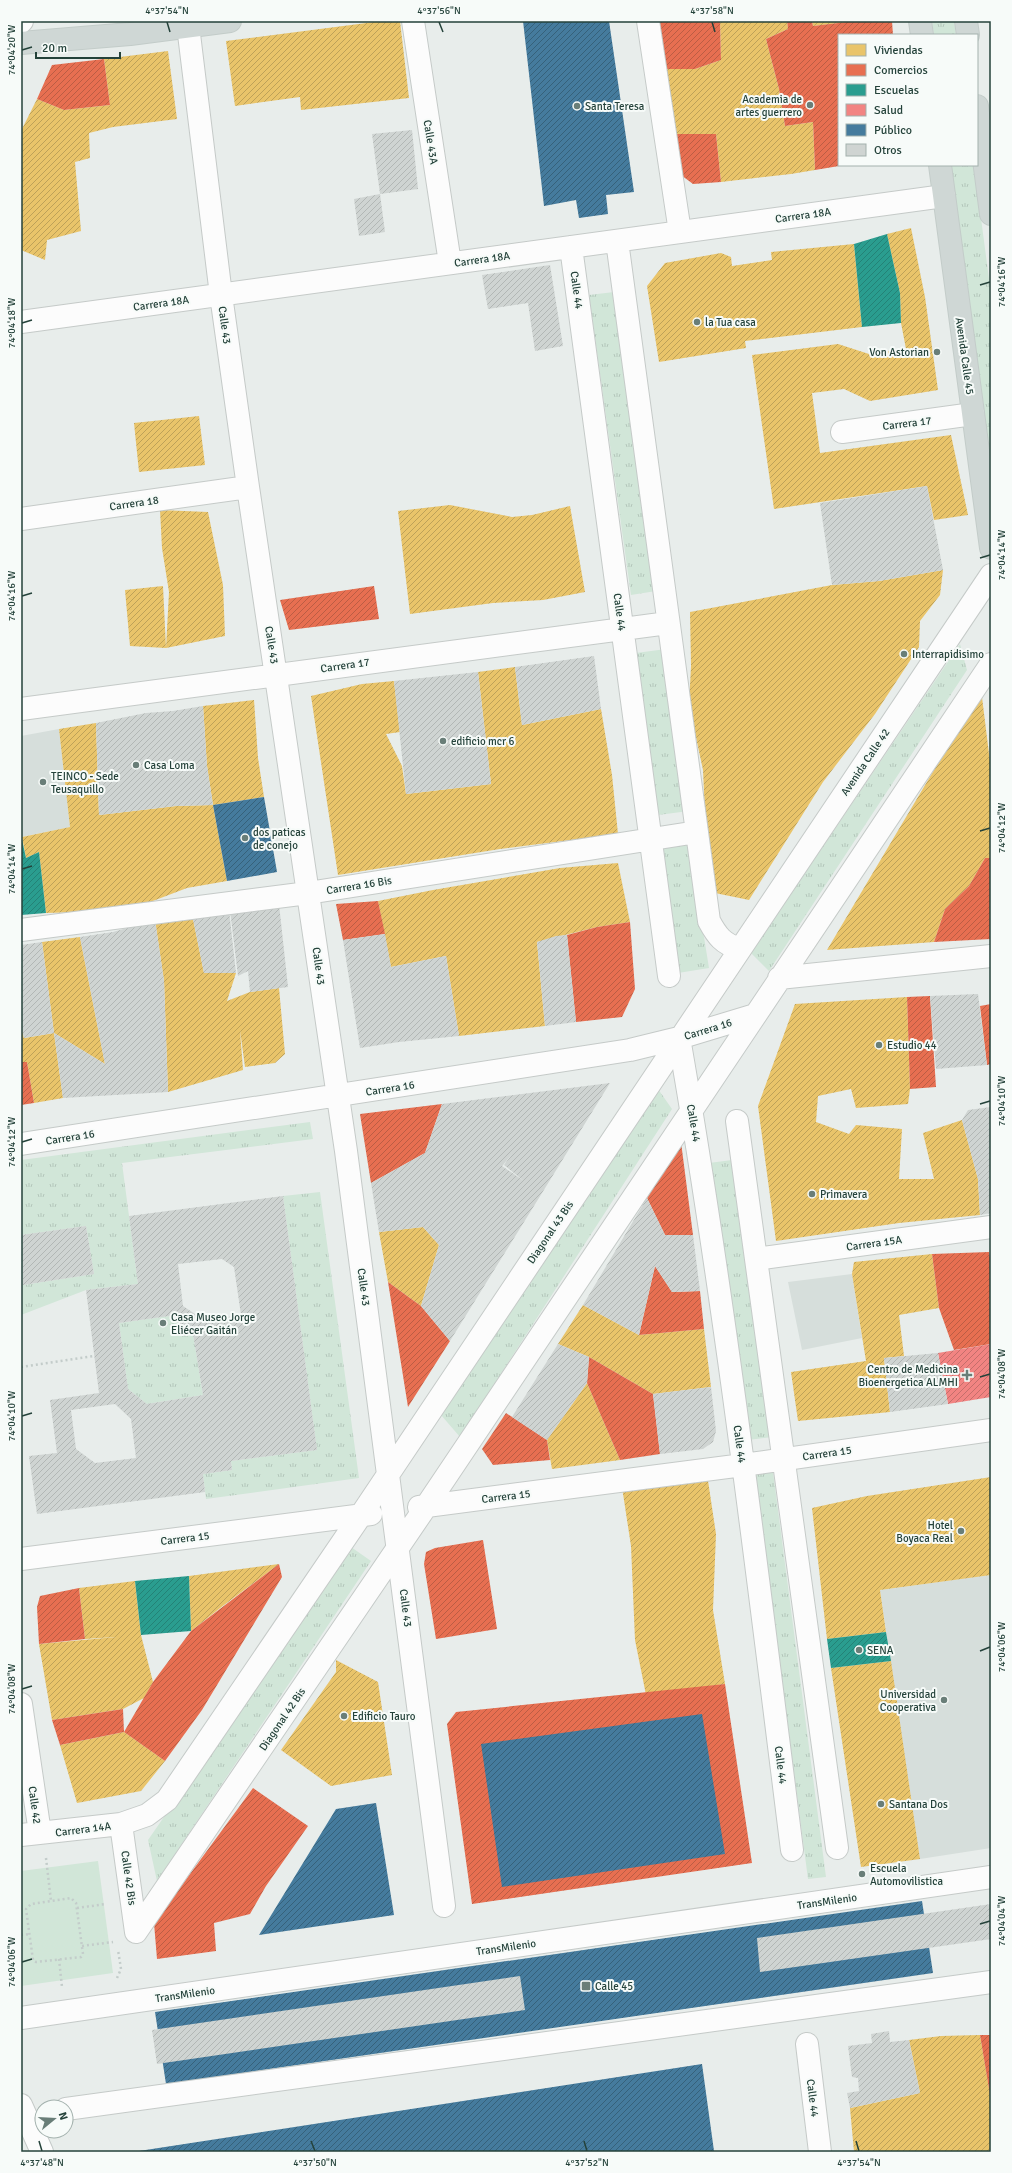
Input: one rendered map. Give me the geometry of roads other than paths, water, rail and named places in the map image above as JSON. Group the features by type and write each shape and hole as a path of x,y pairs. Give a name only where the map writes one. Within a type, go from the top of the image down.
{"main road":[{"path":"21,44 130,34 230,21"},
{"path":"920,21 922,34"},
{"path":"966,21 968,34"},
{"path":"978,113 990,203"},
{"name":"Avenida Calle 45","path":"940,166 991,548"}],"street":[{"name":"Calle 43A","path":"413,21 450,263"},
{"path":"648,21 680,232"},
{"name":"Calle 43","path":"188,26 221,294 248,487 338,1096 389,1473 392,1511 444,1906"},
{"name":"Carrera 18A","path":"21,322 944,196"},
{"path":"617,241 709,921 718,937 731,946 740,949"},
{"name":"Calle 44","path":"571,247 669,976"},
{"name":"Carrera 17","path":"842,432 973,414"},
{"name":"Carrera 18","path":"21,519 248,487"},
{"name":"Avenida Calle 42","path":"740,949 991,575"},
{"name":"Carrera 17","path":"21,709 668,623"},
{"path":"427,1505 991,664"},
{"name":"Carrera 16 Bis","path":"21,930 308,893 697,832"},
{"name":"Diagonal 43 Bis","path":"361,1515 740,949"},
{"path":"779,978 991,956"},
{"name":"Carrera 16","path":"21,1144 630,1050 679,1038 755,1015"},
{"name":"Calle 44","path":"679,1038 692,1112 743,1465 792,1850"},
{"path":"737,1121 837,1848"},
{"name":"Carrera 15A","path":"756,1259 991,1227"},
{"name":"Carrera 15","path":"21,1559 392,1511 427,1505 784,1460 991,1430"},
{"name":"Diagonal 42 Bis","path":"127,1937 427,1505"},
{"path":"121,1824 147,1815 167,1800 361,1515"},
{"name":"Calle 42","path":"21,1704 30,1834"},
{"name":"Carrera 14A","path":"30,1834 121,1824"},
{"name":"Calle 42 Bis","path":"121,1824 127,1937"},
{"name":"TransMilenio","path":"21,2018 991,1877"},
{"path":"74,2107 991,1982"},
{"name":"Calle 44","path":"807,2044 820,2152"},
{"path":"27,2111 42,2152"}],"place":[{"name":"Academia de artes guerrero","path":"810,105"},
{"name":"Santa Teresa","path":"577,106"},
{"name":"la Tua casa","path":"697,322"},
{"name":"Von Astorian","path":"937,352"},
{"name":"Interrapidisimo","path":"904,654"},
{"name":"edificio mcr 6","path":"443,741"},
{"name":"Casa Loma","path":"136,765"},
{"name":"TEINCO - Sede Teusaquillo","path":"43,782"},
{"name":"dos paticas de conejo","path":"245,838"},
{"name":"Estudio 44","path":"879,1045"},
{"name":"Primavera","path":"812,1194"},
{"name":"Casa Museo Jorge Eliécer Gaitán","path":"163,1323"},
{"name":"Centro de Medicina Bioenergetica ALMHI","path":"967,1375"},
{"name":"Hotel Boyaca Real","path":"961,1531"},
{"name":"SENA","path":"859,1650"},
{"name":"Universidad Cooperativa","path":"944,1700"},
{"name":"Edificio Tauro","path":"344,1716"},
{"name":"Santana Dos","path":"881,1804"},
{"name":"Escuela Automovilistica","path":"862,1874"},
{"name":"Calle 45","path":"586,1986"}]}
